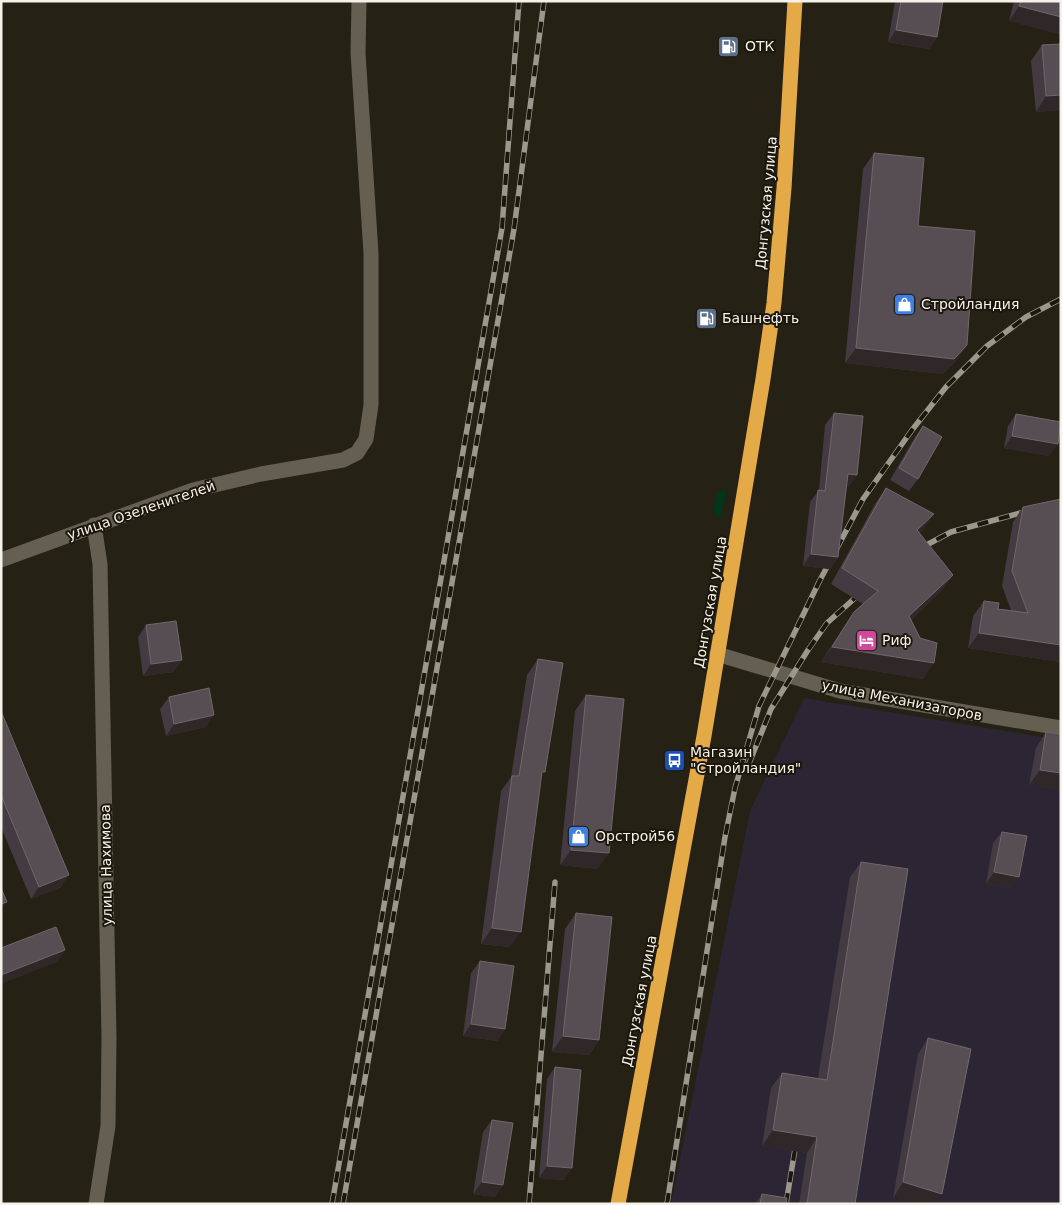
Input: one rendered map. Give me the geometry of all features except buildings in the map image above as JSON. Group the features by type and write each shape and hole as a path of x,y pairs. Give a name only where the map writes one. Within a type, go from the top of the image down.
{"highway":[{"name":"Донгузская улица","path":"618,1204 680,871 748,471 774,302 784,188 795,1"}],"street":[{"name":"улица Озеленителей","path":"1,560 193,490 261,474 342,460 357,453 366,439 370,405 371,253 358,53 359,1"},
{"name":"улица Нахимова","path":"94,525 100,564 109,1038 108,1126 96,1204"},
{"name":"улица Механизаторов","path":"717,654 840,692 1061,728"}],"shaded area":[{"path":"804,698 1061,740 1061,1204 671,1204 750,811"}],"green space":[{"path":"727,488 720,519 713,511 717,493"}],"railway":[{"path":"332,1204 502,228 519,1"},
{"path":"343,1204 514,229 544,1"},
{"path":"667,1204 725,837 735,788 759,706 819,582 863,499 912,430 946,387 987,346 1026,317 1061,299"},
{"path":"917,550 951,532 1031,510 1061,505"},
{"path":"748,766 771,709 808,650 827,623 865,589"},
{"path":"529,1204 555,882"},
{"path":"786,1204 797,1137"}],"place":[{"name":"ОТК","path":"729,46"},
{"name":"Стройландия","path":"905,304"},
{"name":"Башнефть","path":"706,318"},
{"name":"Риф","path":"866,640"},
{"name":"Магазин \"Стройландия\"","path":"674,760"},
{"name":"Орстрой56","path":"579,836"}]}
